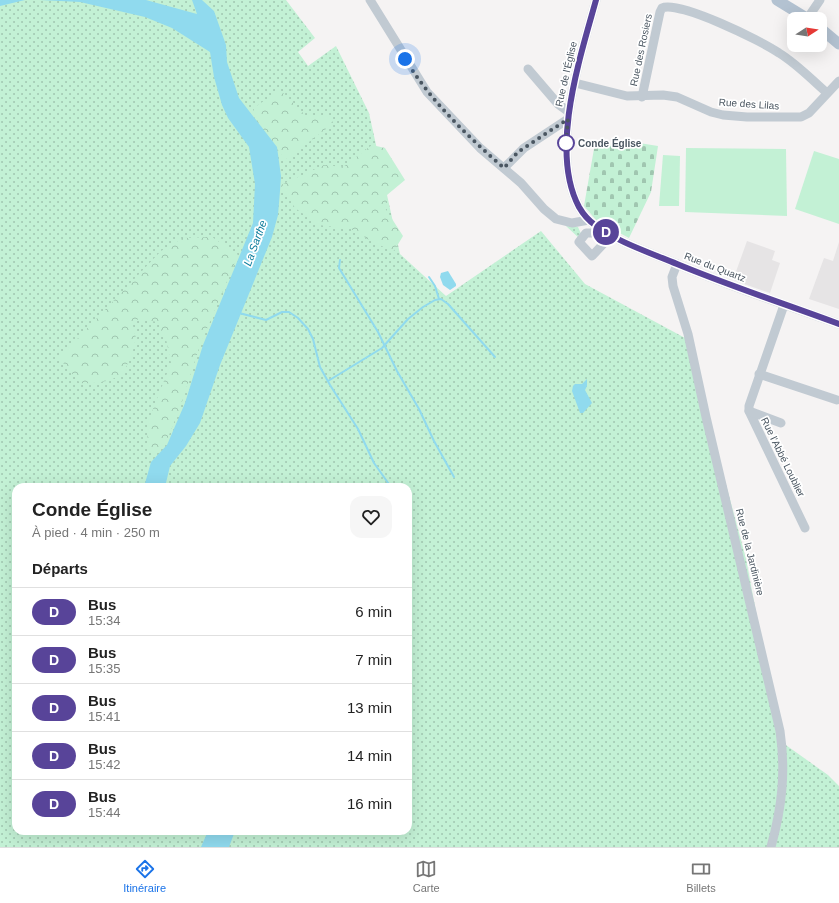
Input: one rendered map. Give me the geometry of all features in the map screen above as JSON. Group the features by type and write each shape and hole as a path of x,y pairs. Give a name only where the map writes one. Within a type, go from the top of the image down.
{"main road":[{"path":"777,0 796,12"},
{"path":"827,34 839,44"}],"street":[{"path":"370,0 427,92 480,148 504,168 544,209 556,219 572,223 589,220"},
{"name":"Rue de l'Église","path":"589,220 579,207 569,179 566,143 575,83 596,0"},
{"path":"812,12 820,0"},
{"name":"Rue des Rosiers","path":"642,96 660,12 662,8 669,4 690,8 708,15 766,45 790,61 827,93"},
{"path":"504,168 518,152 569,116 528,69"},
{"name":"Rue des Lilas","path":"575,83 627,96 663,95 677,97 711,112 723,115 796,118 809,113 839,81"},
{"name":"Rue du Quartz","path":"589,220 604,231 677,264 784,305 839,324"},
{"name":"Rue de la Jardinière","path":"677,264 672,277 673,286 688,334 706,417 780,731 784,780 778,821 771,847"},
{"name":"Rue l'Abbé Loublier","path":"784,305 759,374 749,406 749,411 805,528"},
{"path":"759,374 837,400"},
{"path":"749,411 781,423"}],"shaded area":[{"path":"747,241 775,251 772,260 780,263 770,293 733,280"},
{"path":"839,242 839,309 809,299 824,258 833,261"}],"green space":[{"path":"0,0 286,0 315,38 298,52 308,66 336,46 369,113 400,254 446,296 541,231 585,284 687,339 746,559 769,680 783,743 828,775 839,786 839,847 0,847"},
{"path":"280,90 305,115 325,115 334,123 285,160 252,114 255,107"},
{"path":"614,139 658,146 651,192 629,238 597,221 584,206 595,143 613,146"},
{"path":"372,145 385,148 405,180 387,195 385,208 403,236 394,251 374,243 351,229 319,225 295,208 281,185 324,165 343,167"},
{"path":"686,148 786,149 787,216 685,212"},
{"path":"814,151 839,159 839,224 795,209"},
{"path":"663,155 680,156 679,206 659,206"},
{"path":"566,226 578,227 582,236 580,239"},
{"path":"212,237 238,255 199,348 181,405 165,445 153,456 147,447 148,422 171,363 166,339 158,322 139,319 132,322 136,338 132,354 123,374 107,381 97,383 80,383 59,358 161,251 183,238"}],"water":[{"path":"0,0 25,0 0,6"},
{"name":"La Sarthe","path":"40,0 146,0 197,14 192,0 202,0 214,11 226,45 227,62 239,98 277,147 281,176 278,215 272,237 220,365 200,423 186,446 170,466 166,483 145,483 151,462 167,445 185,403 203,345 253,223 255,184 249,147 228,118 222,105 214,77 210,52 172,28 145,17 80,2"},
{"path":"448,271 456,284 456,286 450,290 443,285 440,277 441,273"},
{"path":"587,379 587,386 585,390 592,403 583,413 580,413 572,391 573,386 575,384 582,384"},
{"path":"206,835 234,835 229,847 201,847"}],"waterway":[{"path":"340,260 339,268 378,332 397,371 419,409 434,441 454,477"},
{"path":"429,277 435,286 439,299"},
{"path":"328,381 382,348 408,319 423,307 435,300 441,299 448,304 495,357"},
{"path":"239,313 266,320 282,312 289,312 298,318 308,329 313,339 320,367 358,429 374,463 388,483"}],"bus line":[{"name":"D","path":"596,0 590,18 571,99 566,135 569,179 575,198 583,214 604,231 665,260 839,324"}],"place":[{"name":"Conde Église","path":"566,143"}],"route":[{"path":"405,59 427,92 480,148 504,168 518,152 568,119 566,143"}]}
